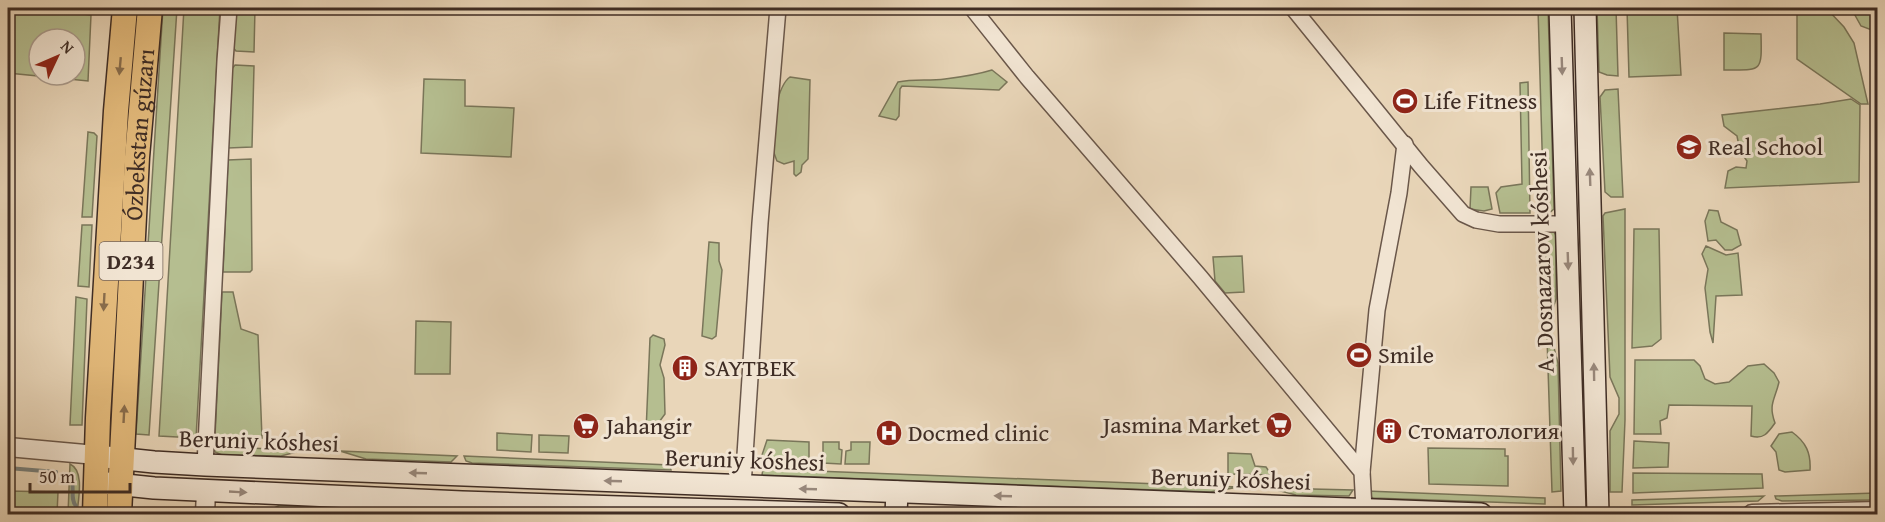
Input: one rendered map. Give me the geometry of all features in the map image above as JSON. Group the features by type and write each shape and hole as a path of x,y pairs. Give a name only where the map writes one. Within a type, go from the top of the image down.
{"main road":[{"name":"Ózbekstan gúzarı","path":"95,514 96,455 116,111 125,8"},
{"name":"Ózbekstan gúzarı","path":"119,514 137,157 150,8"},
{"name":"A. Dosnazarov kóshesi","path":"1560,8 1575,514"},
{"name":"A. Dosnazarov kóshesi","path":"1585,8 1598,514"},
{"name":"Beruniy kóshesi","path":"96,455 205,465 1481,514"},
{"path":"154,462 148,468 145,476 147,482 154,488"},
{"path":"96,482 154,488 474,502 839,514"},
{"path":"1574,488 1585,495 1592,493 1597,487"},
{"path":"896,514 897,492"}],"street":[{"path":"205,465 229,8"},
{"path":"743,486 760,223 778,8"},
{"path":"972,8 1027,77 1200,276 1362,472"},
{"path":"1293,8 1463,214 1476,220 1499,224 1567,224"},
{"path":"1364,509 1362,472 1376,319 1399,193 1405,144"},
{"name":"Beruniy kóshesi","path":"8,447 96,455"},
{"path":"205,514 206,490"},
{"path":"1752,514 1878,511"}],"green space":[{"path":"8,8 31,8 91,15 88,81 87,27 27,27 27,75 8,73"},
{"path":"163,8 177,8 149,435 136,434"},
{"path":"184,8 220,8 196,438 159,436"},
{"path":"235,8 255,8 254,52 236,51 231,45"},
{"path":"1538,8 1548,8 1554,209 1544,215"},
{"path":"1597,8 1616,8 1618,76 1599,72"},
{"path":"1627,8 1677,8 1681,75 1629,77"},
{"path":"1797,8 1826,8 1844,27 1854,43 1868,104 1861,104 1797,59"},
{"path":"1851,8 1877,8 1877,32 1861,26"},
{"path":"1724,33 1761,34 1761,56 1757,67 1746,70 1724,70"},
{"path":"235,65 254,66 252,147 228,148 231,70"},
{"path":"992,70 1007,82 999,90 902,86 899,116 896,120 879,116 898,82 939,80"},
{"path":"790,77 810,80 808,159 796,176 794,161 784,164 777,161 772,145 778,98 785,82"},
{"path":"424,79 465,80 465,106 514,108 511,157 421,153"},
{"path":"1528,82 1530,213 1500,213 1496,193 1501,187 1522,184 1520,83"},
{"path":"1618,89 1623,197 1611,197 1605,192 1600,97 1605,90"},
{"path":"1851,99 1860,105 1859,182 1725,188 1728,171 1736,167 1746,168 1747,161 1740,151 1737,136 1724,126 1722,115"},
{"path":"88,132 97,136 92,217 82,217"},
{"path":"251,159 252,270 250,272 223,272 228,160"},
{"path":"1471,187 1488,187 1492,209 1484,211 1470,209"},
{"path":"1625,209 1625,420 1622,492 1610,492 1610,431 1619,414 1619,398 1610,377 1603,216 1605,213"},
{"path":"1709,210 1718,211 1721,222 1737,230 1741,245 1732,250 1725,250 1716,240 1708,241 1705,221"},
{"path":"82,225 92,225 89,287 78,286"},
{"path":"1545,228 1551,228 1556,235 1556,299 1551,315 1547,316"},
{"path":"1634,229 1659,229 1661,339 1652,346 1632,348"},
{"path":"709,242 719,243 719,261 722,270 716,336 712,339 702,336"},
{"path":"1706,246 1726,255 1738,253 1742,295 1716,296 1713,343 1705,288 1708,269 1702,254"},
{"path":"1242,256 1244,292 1225,293 1215,281 1213,257"},
{"path":"222,292 233,292 241,329 258,335 262,438 215,436"},
{"path":"76,297 87,299 82,425 70,425"},
{"path":"416,321 451,322 450,374 415,374"},
{"path":"653,335 664,339 665,345 660,365 664,378 665,414 651,433 646,432 650,338"},
{"path":"1547,337 1552,340 1558,363 1561,491 1552,492"},
{"path":"1635,360 1694,360 1700,366 1705,379 1715,384 1729,382 1748,366 1764,364 1774,373 1779,382 1772,406 1775,423 1765,435 1755,437 1751,436 1752,406 1669,405 1667,418 1660,421 1661,434 1634,434"},
{"path":"1792,432 1807,448 1810,470 1785,472 1779,470 1776,452 1771,446 1779,434"},
{"path":"497,433 532,435 531,452 497,450"},
{"path":"539,435 569,436 568,453 539,452"},
{"path":"767,440 809,442 809,462 760,461"},
{"path":"1634,441 1669,443 1668,467 1633,468"},
{"path":"823,442 839,442 839,449 842,450 841,464 823,463"},
{"path":"851,442 870,442 869,464 845,464 846,451 851,450"},
{"path":"214,447 304,450 281,456 222,455 215,452"},
{"path":"1428,448 1505,449 1505,456 1508,456 1508,486 1429,484"},
{"path":"340,451 457,456 451,462 366,459"},
{"path":"1228,453 1251,454 1255,466 1266,467 1268,470 1275,469 1275,475 1228,474"},
{"path":"464,456 670,465 671,470 472,463 466,461"},
{"path":"70,464 78,473 79,479 77,514 68,514"},
{"path":"763,469 1239,487 1210,492 762,475"},
{"path":"1633,473 1762,474 1763,488 1633,493"},
{"path":"1269,488 1353,490 1349,496 1296,495"},
{"path":"8,491 58,492 57,514 8,513"},
{"path":"1366,491 1545,498 1545,504 1373,498 1367,495"},
{"path":"1877,493 1877,500 1782,501 1776,499 1775,496"},
{"path":"1764,496 1758,501 1632,505 1632,500"},
{"path":"280,505 381,509 398,514 272,512"}],"waterway":[{"path":"8,468 56,472"},
{"path":"70,477 76,506"}],"place":[{"name":"Life Fitness","path":"1405,101"},
{"name":"Real School","path":"1689,147"},
{"name":"Smile","path":"1359,355"},
{"name":"SAYTBEK","path":"685,368"},
{"name":"Jasmina Market","path":"1279,425"},
{"name":"Jahangir","path":"586,426"},
{"name":"Стоматология","path":"1389,431"},
{"name":"Docmed clinic","path":"889,433"}]}
